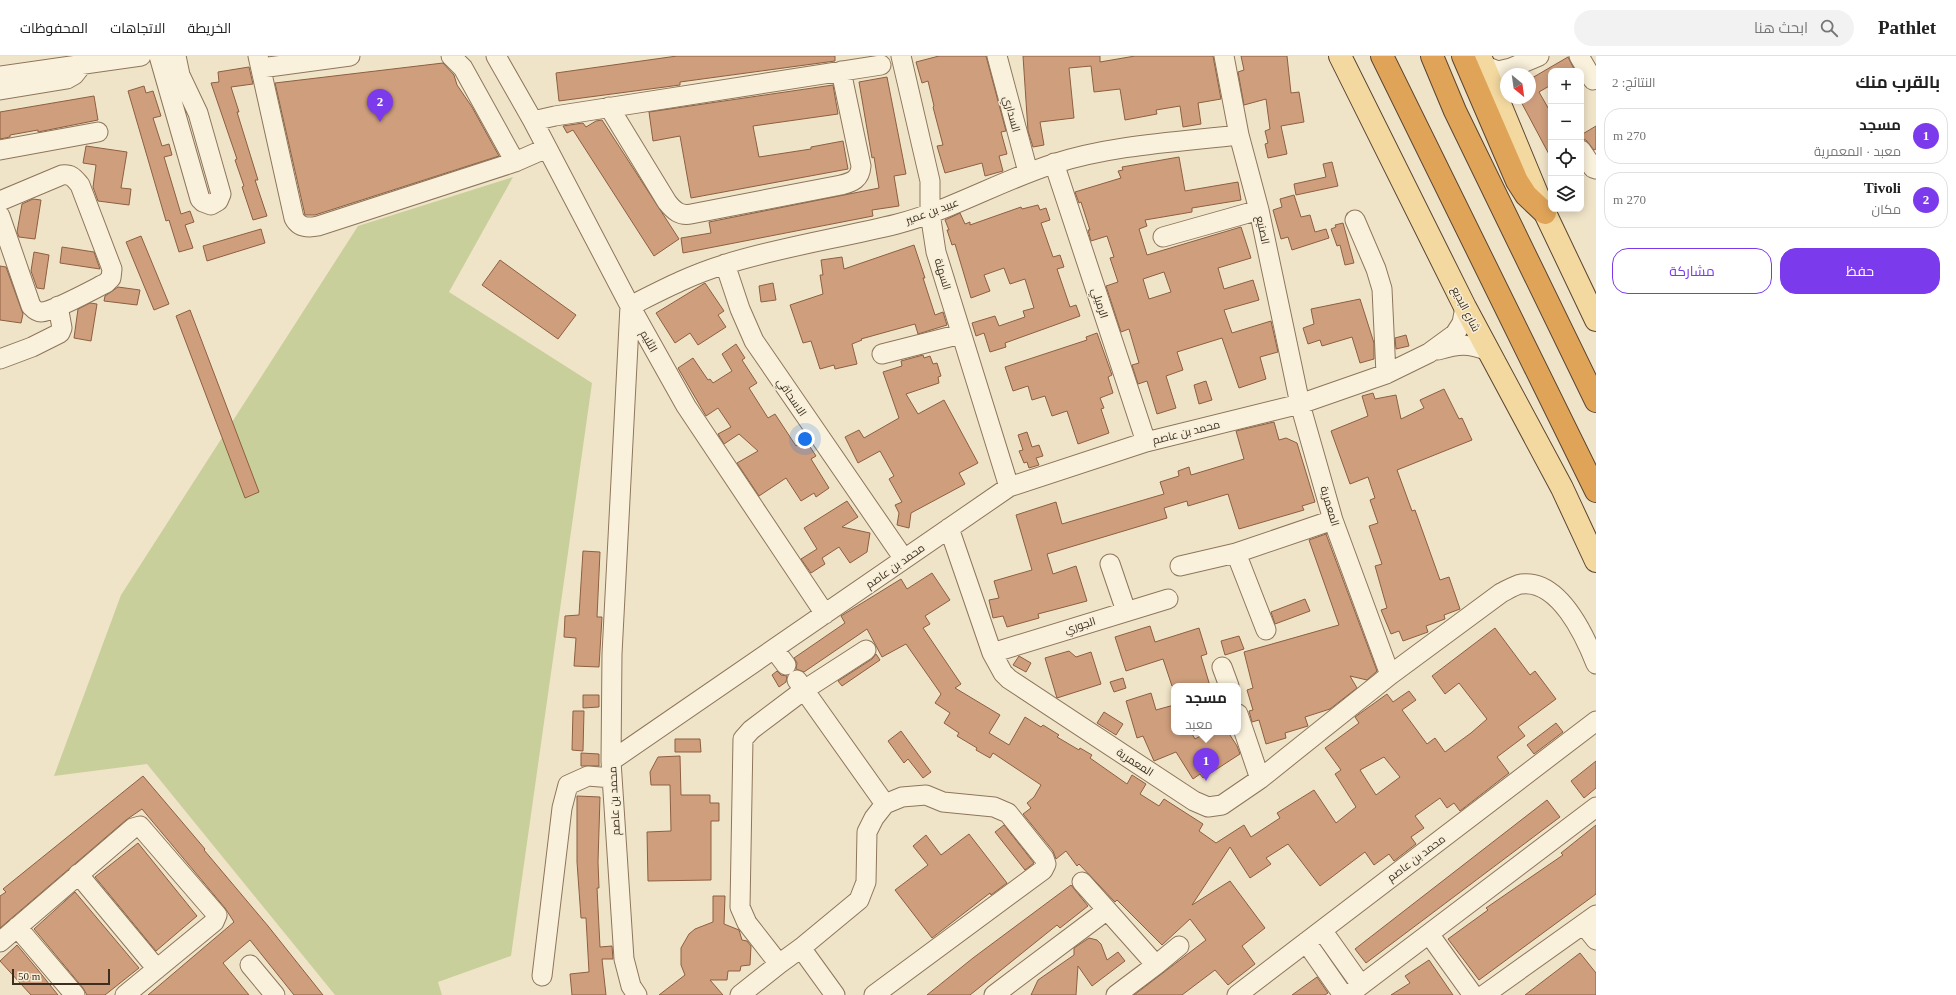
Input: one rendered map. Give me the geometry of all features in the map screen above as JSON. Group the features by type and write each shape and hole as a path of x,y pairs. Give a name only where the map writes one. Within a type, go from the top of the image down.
{"highway":[{"path":"1382,56 1596,491"},
{"path":"1432,56 1455,111 1596,401"},
{"path":"1473,59 1517,181 1526,195 1544,213"}],"main road":[{"name":"شارع البديع","path":"1340,56 1465,307 1562,488 1596,561"},
{"path":"1353,56 1409,178 1413,203"},
{"path":"1544,213 1596,320"}],"street":[{"path":"37,56 56,68"},
{"path":"0,76 141,56"},
{"path":"158,56 179,95 198,112 221,194 218,201 210,205 200,199 179,95 180,75 176,56"},
{"path":"350,56 260,62 294,218 299,225 311,227 318,226 515,162 547,148"},
{"path":"451,56 463,68 515,162"},
{"name":"الثليم","path":"496,56 534,121 630,306 686,406 825,614"},
{"name":"السهلة","path":"902,56 930,181 930,213 936,252 1009,487"},
{"name":"السداري","path":"997,56 1028,172"},
{"name":"الصنيع","path":"1224,56 1239,135 1259,210 1300,404"},
{"path":"1473,59 1498,71 1511,68 1539,56"},
{"path":"1579,56 1590,82"},
{"path":"0,90 67,79 74,75 82,64"},
{"path":"534,121 609,107 881,65"},
{"path":"609,107 672,208 683,215 691,214 841,185 856,179 860,174 860,166 841,71"},
{"path":"0,150 98,132"},
{"name":"عبيد بن عمير","path":"630,306 692,276 725,264 898,224 930,213 1028,172 1095,152 1239,135"},
{"path":"1584,154 1593,168 1596,169"},
{"name":"الرميلي","path":"1054,164 1146,442"},
{"path":"0,201 62,175 69,175 74,178 80,185 112,269 111,278 106,283 58,306 42,312 35,311 31,306 0,216"},
{"path":"1163,237 1259,210"},
{"path":"1355,220 1376,269 1382,289 1386,374"},
{"name":"الاسحاقي","path":"725,264 740,309 754,341 904,559"},
{"path":"0,358 32,346 60,333 62,328 58,306"},
{"path":"542,976 562,808 568,786 588,776 612,770 612,654 630,306"},
{"name":"محمد بن عاصم","path":"1429,353 1455,334 1462,323 1465,307"},
{"path":"882,354 961,334"},
{"name":"محمد بن عاصم","path":"636,995 631,986 624,959 612,770 774,649 1009,487 1146,442 1300,404 1386,374 1429,353 1458,344 1473,345 1488,351"},
{"name":"المعمرية","path":"1300,404 1334,520 1390,675"},
{"path":"1180,566 1236,553 1334,520"},
{"name":"المعمرية","path":"949,528 992,653 1003,673 1009,679 1202,805 1216,808 1222,806 1260,779 1390,675 1501,593 1521,584 1537,586 1552,593 1574,618 1588,644 1596,664"},
{"path":"1236,553 1266,630"},
{"path":"1110,564 1126,611"},
{"name":"الجوري","path":"992,653 1168,599"},
{"path":"774,649 885,804"},
{"path":"779,964 747,923 740,907 743,739 796,678 866,650"},
{"path":"1222,667 1227,683"},
{"name":"محمد بن عاصم","path":"1237,995 1596,721"},
{"path":"1241,723 1260,779"},
{"path":"740,995 802,948 859,900 866,882 867,832 874,818 885,804 902,797 926,794 943,802 974,804 999,809 1008,813 1044,858 1046,864 1043,870 874,995"},
{"path":"1322,930 1355,990 1596,807"},
{"path":"0,942 133,828 140,826 217,915 214,922 125,995"},
{"path":"78,874 157,969"},
{"path":"1082,882 1156,965"},
{"path":"994,995 1107,910"},
{"path":"1484,995 1590,920 1596,940"},
{"path":"17,927 75,995"},
{"path":"1429,934 1474,995"},
{"path":"1306,942 1343,995"},
{"path":"1116,995 1179,946"},
{"path":"802,948 835,995"},
{"path":"250,965 275,995"}],"green space":[{"path":"513,177 449,292 592,383 511,956 438,982 442,995 335,995 147,764 54,776 121,595 358,226"}],"building":[{"path":"677,56 835,56 835,61 680,82 680,85 559,101 556,73"},
{"path":"939,56 986,56 1006,131 1001,132 1007,154 999,156 1003,171 985,176 982,163 945,173 937,146 943,145 928,81 922,83 916,62"},
{"path":"1023,56 1100,56 1100,62 1135,56 1213,56 1221,99 1198,103 1201,124 1183,127 1180,106 1156,110 1157,114 1125,120 1120,89 1094,92 1091,66 1069,68 1074,118 1040,122 1044,145 1033,147 1028,131"},
{"path":"1241,56 1287,56 1291,93 1299,92 1304,122 1281,126 1287,154 1268,158 1265,144 1268,143 1265,131 1270,129 1266,99 1244,105 1238,72 1244,70"},
{"path":"1568,57 1574,68 1549,68"},
{"path":"443,63 454,75 457,85 472,107 499,156 315,215 305,215 275,83"},
{"path":"249,67 253,84 231,87 239,112 237,112 258,180 255,180 267,216 253,220 242,187 244,186 235,160 237,159 211,83 219,82 218,72"},
{"path":"1548,69 1548,87 1539,92 1548,108 1548,152 1522,104 1536,104 1536,76"},
{"path":"887,77 906,174 894,176 899,206 872,210 873,216 683,253 681,238 711,233 709,222 879,188 874,157 872,158 859,82"},
{"path":"833,85 838,114 753,126 759,157 811,149 811,147 843,141 848,169 691,198 680,136 653,141 649,112"},
{"path":"144,86 146,93 153,91 161,116 153,118 162,146 169,144 172,155 164,157 181,214 190,211 194,222 185,225 193,248 179,252 169,220 166,221 128,91"},
{"path":"94,96 98,120 38,132 38,130 10,135 10,137 0,139 0,112"},
{"path":"602,120 679,239 654,256 573,130 567,133 563,126 583,123 586,127 596,121"},
{"path":"1596,126 1596,149 1594,150 1584,140 1584,133"},
{"path":"86,146 127,152 121,188 131,189 129,205 98,201 93,187 96,165 83,163"},
{"path":"1179,157 1185,191 1238,182 1241,200 1192,208 1192,212 1145,220 1147,226 1139,229 1147,255 1241,227 1251,258 1218,268 1224,289 1253,280 1259,300 1224,310 1232,333 1271,321 1278,352 1260,357 1266,379 1239,388 1222,338 1177,352 1183,370 1166,376 1176,408 1157,414 1147,381 1138,384 1132,365 1139,363 1129,329 1121,332 1106,286 1118,282 1110,258 1114,257 1107,236 1091,241 1088,230 1090,230 1081,202 1079,203 1075,192 1121,178 1118,171 1123,170 1122,167","holes":["1164,272 1171,292 1149,299 1143,279"]},
{"path":"1332,162 1338,186 1296,195 1294,184 1326,177 1323,164"},
{"path":"1294,195 1301,217 1310,215 1315,232 1326,229 1329,238 1292,250 1288,237 1281,239 1273,210 1282,207 1280,199"},
{"path":"33,199 41,200 35,239 19,237 17,232 22,204"},
{"path":"1038,205 1040,210 1046,208 1050,220 1041,223 1053,257 1060,255 1064,267 1057,269 1070,307 1076,305 1080,316 1005,343 1006,347 990,352 984,333 976,336 972,323 995,316 999,326 1025,317 1023,311 1034,308 1025,279 1010,284 1004,268 984,275 990,291 971,298 955,244 952,245 945,220 960,213 965,224 970,222 970,225 1021,207 1022,209"},
{"path":"1343,223 1354,263 1345,265 1340,245 1337,246 1331,229 1336,227 1335,225"},
{"path":"261,229 265,243 207,261 203,246"},
{"path":"141,236 169,304 154,310 126,242"},
{"path":"914,245 935,315 943,312 947,325 918,334 915,324 861,339 862,340 852,344 857,364 835,369 834,365 820,369 811,341 803,343 790,305 823,294 820,275 823,275 821,260 842,257 844,269"},
{"path":"62,247 94,252 100,269 60,263"},
{"path":"34,252 49,255 44,289 37,288 31,271"},
{"path":"500,260 576,315 558,339 482,285"},
{"path":"0,266 6,267 23,314 21,323 0,320"},
{"path":"705,283 724,311 718,315 726,327 698,345 690,333 675,343 656,313"},
{"path":"773,283 776,300 761,302 759,286"},
{"path":"118,287 140,290 137,305 104,301 105,296"},
{"path":"1360,299 1374,343 1374,359 1360,363 1352,337 1322,346 1320,340 1308,344 1303,328 1314,324 1311,309"},
{"path":"90,303 97,304 91,341 74,338 78,309"},
{"path":"190,310 259,492 245,498 176,316"},
{"path":"1097,333 1112,375 1108,377 1113,393 1100,398 1104,408 1101,409 1109,433 1078,444 1067,411 1052,416 1045,396 1032,400 1028,386 1013,391 1005,367 1087,340 1086,337"},
{"path":"1406,335 1409,346 1396,349 1395,338"},
{"path":"736,344 745,358 742,360 757,383 749,388 768,418 775,414 796,446 805,439 816,456 811,459 829,488 816,497 814,493 801,501 786,478 759,496 737,463 758,451 739,434 724,444 718,434 731,427 718,408 706,416 678,368 693,358 708,380 710,379 713,383 732,371 722,354"},
{"path":"923,355 924,358 930,356 933,364 937,363 941,376 938,377 939,383 906,394 918,414 944,400 978,463 959,473 965,484 911,513 909,528 897,525 899,513 895,505 902,502 889,479 894,476 880,451 858,463 845,437 859,430 864,438 899,418 883,372 902,366 901,361"},
{"path":"1206,381 1212,400 1199,404 1194,385"},
{"path":"1444,389 1459,419 1462,418 1472,440 1397,470 1412,511 1415,510 1440,580 1449,577 1460,609 1444,615 1445,619 1426,626 1428,632 1403,641 1399,631 1391,634 1381,610 1387,608 1375,566 1382,564 1369,526 1378,523 1370,500 1375,498 1368,477 1350,484 1331,431 1368,416 1362,396 1373,393 1375,399 1396,395 1401,419 1424,408 1420,400"},
{"path":"1274,422 1279,440 1286,438 1297,443 1315,502 1302,506 1304,510 1239,529 1228,494 1188,506 1187,501 1164,508 1167,518 1047,554 1053,574 1076,566 1087,601 1038,614 1039,618 1007,627 1003,616 993,618 989,600 999,598 994,581 1032,570 1016,515 1056,502 1062,524 1164,494 1160,482 1179,476 1178,471 1189,467 1191,475 1244,459 1236,431"},
{"path":"1027,432 1032,447 1039,445 1043,456 1036,458 1039,465 1029,468 1027,462 1024,463 1019,451 1023,450 1018,435"},
{"path":"847,501 858,517 842,527 870,533 867,552 850,563 839,547 822,558 825,564 811,573 801,559 817,549 804,528"},
{"path":"1326,534 1377,671 1367,680 1350,676 1357,688 1330,709 1305,717 1308,726 1285,733 1286,738 1266,744 1259,720 1252,722 1249,711 1253,710 1247,690 1253,688 1244,652 1339,625 1309,540"},
{"path":"583,551 600,552 597,617 602,617 599,667 574,666 576,638 564,637 565,616 579,615"},
{"path":"932,573 950,600 925,616 930,624 923,628 961,684 955,688 1000,715 989,733 1009,745 1025,717 1041,727 1043,725 1059,735 1057,737 1079,750 1080,748 1092,755 1090,758 1127,784 1132,775 1146,784 1140,794 1159,806 1164,799 1203,824 1199,831 1216,843 1244,825 1251,837 1280,818 1277,813 1314,790 1336,823 1356,807 1335,774 1341,770 1325,748 1359,723 1355,717 1387,694 1393,702 1409,691 1416,700 1402,710 1427,744 1435,738 1445,752 1471,733 1487,719 1459,683 1445,694 1432,676 1495,628 1530,675 1535,671 1556,699 1518,727 1525,736 1497,757 1509,773 1460,811 1454,803 1447,808 1440,798 1415,816 1424,828 1411,837 1416,844 1394,861 1389,854 1374,865 1365,852 1320,886 1288,844 1266,858 1271,864 1250,878 1230,847 1192,905 1230,881 1265,928 1242,946 1255,964 1228,985 1215,970 1182,995 1134,995 1206,940 1190,919 1162,945 1117,900 1115,902 1079,864 1077,866 1066,851 1056,859 1053,851 1023,814 1031,808 1027,803 1034,797 1041,785 993,753 990,758 976,750 977,748 957,736 959,733 944,723 950,713 935,703 941,694 906,644 882,657 867,629 804,672 796,669 797,663 794,658 845,623 841,616 901,579 907,589","holes":["1384,757 1400,777 1376,795 1360,770"]},
{"path":"1305,599 1310,611 1275,624 1271,612"},
{"path":"1150,626 1155,642 1199,628 1207,654 1201,656 1209,683 1171,683 1163,659 1126,671 1115,637"},
{"path":"1239,636 1244,649 1225,655 1221,641"},
{"path":"1069,651 1076,657 1091,652 1101,684 1057,698 1045,658"},
{"path":"876,654 880,660 842,686 838,681 872,659"},
{"path":"1019,656 1031,663 1026,672 1013,665"},
{"path":"777,671 781,675 787,676 786,682 779,687 772,675"},
{"path":"1123,678 1126,688 1114,692 1110,682"},
{"path":"1151,693 1156,710 1171,706 1171,735 1193,735 1195,739 1202,735 1204,738 1208,735 1230,735 1240,754 1203,778 1200,774 1193,779 1176,752 1154,761 1143,736 1137,738 1126,701"},
{"path":"583,695 599,695 599,707 583,708"},
{"path":"573,711 584,711 583,751 572,750"},
{"path":"1104,712 1123,724 1116,735 1097,723"},
{"path":"1556,723 1563,732 1534,754 1527,745"},
{"path":"901,731 931,772 923,778 908,759 904,763 888,741"},
{"path":"675,739 700,739 701,752 675,752"},
{"path":"581,753 599,754 599,766 581,766"},
{"path":"680,756 681,795 710,795 710,803 719,803 719,821 711,821 711,880 648,881 647,832 671,831 670,785 651,785 650,772 658,757"},
{"path":"1596,761 1596,788 1584,798 1571,781"},
{"path":"143,776 205,849 204,850 268,926 323,995 294,995 250,940 223,963 249,995 148,995 234,922 225,908 142,809 126,820 0,928 0,896 6,892 3,889"},
{"path":"577,796 600,797 598,862 599,888 597,888 600,947 612,946 613,959 602,959 606,995 572,995 570,974 589,972 586,918 581,918 577,862"},
{"path":"1547,800 1560,817 1366,963 1355,949"},
{"path":"1004,825 1034,863 1025,870 995,832"},
{"path":"1596,825 1596,894 1479,980 1448,939 1488,910 1486,908 1563,855 1561,853"},
{"path":"969,834 1007,883 991,895 990,893 932,938 895,890 928,865 913,846 926,835 941,855"},
{"path":"138,843 197,916 156,951 95,877"},
{"path":"1071,885 1088,906 1060,928 1057,925 970,995 927,995 973,958"},
{"path":"75,892 139,968 105,995 87,995 83,988 34,929"},
{"path":"713,896 725,896 724,924 739,930 742,940 747,941 751,946 750,965 741,966 740,971 728,971 727,980 710,980 723,995 659,995 685,975 681,965 681,948 689,934 695,929 713,922"},
{"path":"1089,938 1097,940 1101,944 1107,960 1118,952 1125,961 1092,986 1078,966 1076,995 1031,995 1038,980 1074,955 1074,948"},
{"path":"17,945 58,995 31,995 0,961"},
{"path":"1580,953 1596,973 1596,995 1525,995"},
{"path":"1429,960 1453,995 1391,995 1410,983 1405,976"},
{"path":"1317,977 1328,993 1325,995 1292,995"}],"place":[{"name":"Tivoli","path":"380,122"},
{"name":"مسجد","path":"1206,781"}]}
